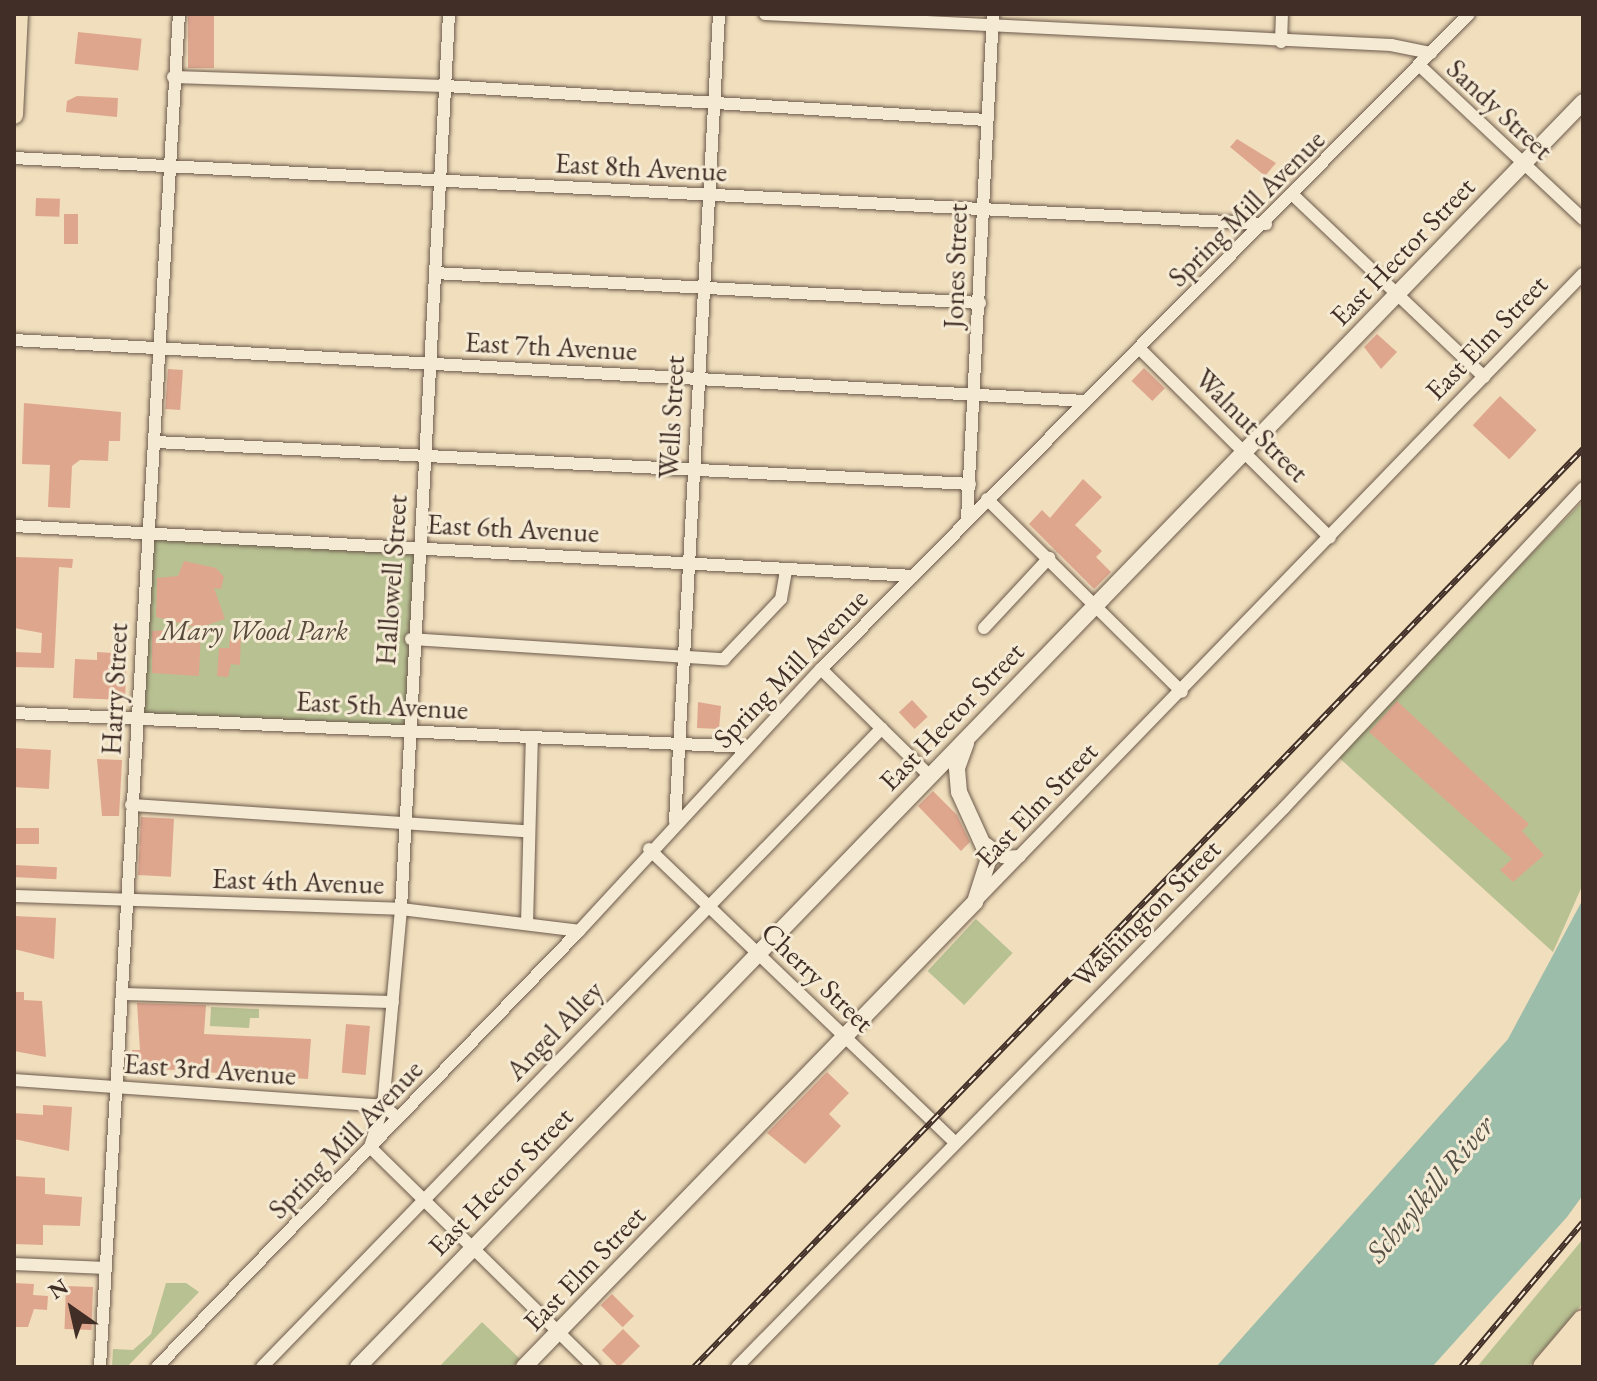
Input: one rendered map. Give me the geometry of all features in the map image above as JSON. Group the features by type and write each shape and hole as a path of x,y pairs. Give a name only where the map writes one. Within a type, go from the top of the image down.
{"highway":[{"path":"1544,1367 1583,1321"},
{"path":"1568,1367 1583,1351"}],"main road":[{"path":"14,115 19,14"},
{"name":"East Hector Street","path":"358,1367 1583,102"},
{"path":"959,792 960,757 984,720"},
{"path":"930,776 947,779 959,792 987,844 986,879 975,902"},
{"name":"East Elm Street","path":"524,1367 975,902"}],"street":[{"name":"Harry Street","path":"100,1367 147,533 156,442 166,167 179,14"},
{"name":"Hallowell Street","path":"370,1147 383,1106 401,909 406,730 449,14"},
{"name":"Wells Street","path":"675,822 678,746 687,659 688,562 699,377 700,290 709,194 710,104 719,14"},
{"path":"765,14 993,28 1391,45 1431,53"},
{"name":"Jones Street","path":"967,519 980,303 980,210 993,14"},
{"path":"1281,42 1282,14"},
{"name":"Spring Mill Avenue","path":"157,1367 579,931 649,849 821,669 1085,401 1266,224 1469,14"},
{"name":"Sandy Street","path":"1420,66 1583,219"},
{"path":"173,77 446,86 986,120"},
{"name":"East 8th Avenue","path":"14,158 1266,224"},
{"path":"1293,195 1484,377"},
{"path":"435,273 700,290 980,303"},
{"name":"East Elm Street","path":"975,902 1182,692 1583,274"},
{"name":"East 7th Avenue","path":"14,340 1085,401"},
{"name":"Walnut Street","path":"1139,348 1330,538"},
{"path":"156,442 970,484"},
{"name":"Washington Street","path":"737,1367 953,1141 1284,808 1583,488"},
{"path":"987,499 1097,603 1182,692"},
{"name":"East 6th Avenue","path":"14,526 913,576"},
{"path":"984,628 1049,558"},
{"path":"411,639 724,659 781,599 786,570"},
{"path":"821,669 930,776"},
{"name":"East 5th Avenue","path":"14,713 137,716 678,746 747,747"},
{"name":"Angel Alley","path":"262,1367 882,728"},
{"path":"527,924 527,831 532,737"},
{"path":"131,805 527,831"},
{"path":"987,844 1009,859 1028,849"},
{"name":"Cherry Street","path":"649,849 953,1141"},
{"name":"East 4th Avenue","path":"14,896 401,909 579,931"},
{"path":"122,994 393,1002"},
{"name":"East 3rd Avenue","path":"14,1080 383,1106"},
{"path":"383,1106 398,1118"},
{"path":"370,1147 594,1367"},
{"path":"14,1264 106,1268"}],"green space":[{"path":"1583,501 1583,884 1553,952 1335,754"},
{"name":"Mary Wood Park","path":"147,533 416,547 406,730 137,716"},
{"path":"976,919 1013,953 964,1005 928,971"},
{"path":"211,1007 259,1009 259,1018 250,1018 249,1028 210,1026"},
{"path":"1583,1239 1583,1303 1528,1367 1477,1367"},
{"path":"166,1283 186,1283 199,1292 127,1367 112,1367 113,1349 133,1350 151,1334"},
{"path":"482,1322 520,1359 512,1367 439,1367"}],"water":[{"name":"Schuylkill River","path":"1583,899 1583,1195 1567,1217 1432,1367 1216,1367 1508,1039"}],"building":[{"path":"188,14 214,14 214,68 188,68"},
{"path":"78,32 142,39 138,71 75,64"},
{"path":"77,96 118,98 117,117 66,112 67,101"},
{"path":"1237,139 1276,163 1265,176 1230,147"},
{"path":"36,198 60,199 59,217 35,216"},
{"path":"64,214 78,214 78,244 64,244"},
{"path":"1377,334 1397,352 1381,369 1364,347"},
{"path":"1144,368 1165,388 1152,401 1131,381"},
{"path":"168,369 183,370 180,410 165,409"},
{"path":"1500,396 1537,430 1509,459 1473,425"},
{"path":"24,403 121,412 120,441 109,441 108,461 80,460 72,466 70,508 48,507 50,465 22,464"},
{"path":"1083,479 1102,497 1075,525 1102,551 1096,557 1111,572 1094,589 1029,524 1042,510 1050,518"},
{"path":"15,557 73,559 72,568 59,567 54,668 14,667 14,652 41,653 42,633 14,628"},
{"path":"184,561 216,568 224,577 221,589 214,588 225,619 201,627 199,676 152,673 152,631 198,628 156,617 157,578 178,576"},
{"path":"231,631 241,631 240,665 231,664 228,677 217,676 219,648 229,648"},
{"path":"97,652 127,654 125,700 73,698 75,659 97,660"},
{"path":"912,700 928,717 915,729 899,712"},
{"path":"1397,701 1529,824 1522,831 1544,855 1513,882 1500,870 1512,859 1369,732"},
{"path":"698,702 721,706 719,729 697,728"},
{"path":"14,748 51,750 49,789 14,787"},
{"path":"97,759 122,760 119,816 102,816"},
{"path":"933,791 957,815 970,842 961,851 918,806"},
{"path":"141,817 174,819 171,877 138,875"},
{"path":"14,828 39,828 39,844 14,844"},
{"path":"14,865 57,867 56,879 14,877"},
{"path":"14,916 56,918 54,959 14,949"},
{"path":"16,992 24,992 24,1000 42,1001 46,1057 14,1051"},
{"path":"137,1003 206,1005 204,1034 311,1039 308,1079 130,1067 132,1050 140,1050"},
{"path":"346,1024 370,1026 366,1075 342,1073"},
{"path":"827,1072 849,1093 829,1114 841,1126 805,1164 767,1133"},
{"path":"43,1105 72,1107 69,1151 14,1139 14,1113 43,1115"},
{"path":"14,1176 45,1178 45,1194 82,1197 80,1226 43,1225 43,1245 14,1244"},
{"path":"14,1283 34,1284 33,1295 48,1296 47,1310 34,1309 28,1327 14,1327"},
{"path":"66,1286 93,1287 91,1330 64,1329"},
{"path":"612,1294 634,1316 623,1327 601,1305"},
{"path":"623,1329 640,1346 619,1367 602,1350"}],"railway":[{"path":"694,1367 1583,449"},
{"path":"1461,1367 1583,1222"}]}
